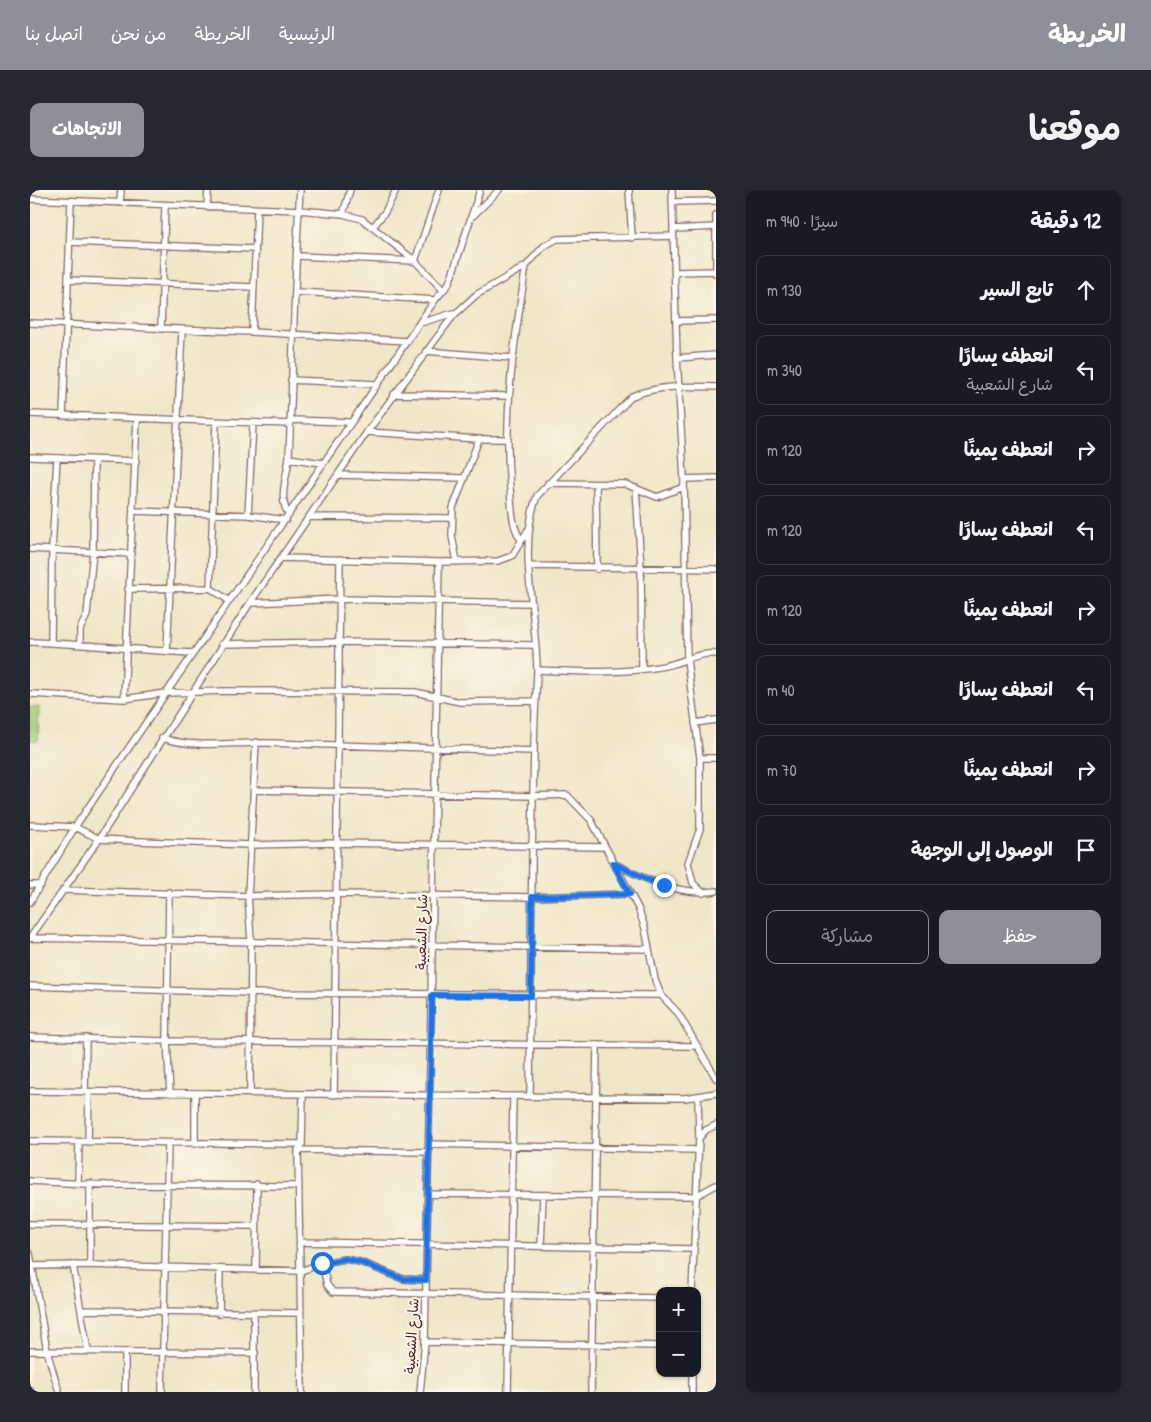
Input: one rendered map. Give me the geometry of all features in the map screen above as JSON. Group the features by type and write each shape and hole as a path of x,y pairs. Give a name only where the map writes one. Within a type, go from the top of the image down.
{"street":[{"path":"120,203 121,190"},
{"path":"207,207 208,190"},
{"path":"288,517 284,502 289,458 292,335 297,292 300,190"},
{"path":"343,214 350,190"},
{"path":"373,227 385,212 396,190"},
{"path":"415,261 439,190"},
{"path":"30,902 75,827 192,653 288,517 349,422 451,278 480,190"},
{"path":"472,216 499,190"},
{"path":"629,190 632,238"},
{"path":"672,190 677,358 684,479 687,660 700,758 700,829 688,863 693,882 703,893"},
{"path":"30,199 299,210 343,214 362,219 373,227 415,261 443,290"},
{"path":"63,416 71,201"},
{"path":"672,202 716,202"},
{"path":"161,329 165,206"},
{"path":"252,332 257,209"},
{"path":"674,272 716,272 716,215"},
{"path":"30,938 99,839 222,644 367,432 457,312 476,294 526,266 544,246 557,239 632,238 715,227"},
{"path":"70,242 255,249"},
{"path":"297,256 415,261"},
{"path":"521,540 513,524 507,438 508,396 512,358 526,266"},
{"path":"68,280 254,287"},
{"path":"297,292 435,300"},
{"path":"420,323 457,312"},
{"path":"676,320 716,320"},
{"path":"30,323 252,332 408,341"},
{"path":"167,652 182,330"},
{"path":"426,351 512,358"},
{"path":"677,358 716,355"},
{"path":"291,380 377,384"},
{"path":"530,1097 533,796 537,670 531,603 529,529 532,509 537,496 632,396 647,390 679,386 716,387"},
{"path":"394,394 508,396"},
{"path":"30,414 253,423 349,422"},
{"path":"124,699 137,419"},
{"path":"210,588 216,422"},
{"path":"248,515 253,423"},
{"path":"367,432 479,439 507,438"},
{"path":"457,562 451,518 479,439"},
{"path":"30,456 136,461"},
{"path":"51,643 52,550 58,458"},
{"path":"289,458 322,463"},
{"path":"80,644 80,629 87,615 93,551 94,460"},
{"path":"338,475 464,478"},
{"path":"684,479 716,478"},
{"path":"548,484 625,484 657,497 684,487"},
{"path":"596,484 597,569"},
{"path":"636,488 642,668"},
{"path":"134,511 288,517"},
{"path":"310,516 451,518"},
{"path":"281,558 439,562 498,561 512,556 529,529"},
{"path":"30,549 132,554"},
{"path":"334,1095 340,559"},
{"name":"شارع الشعبية","path":"420,1392 425,1342 440,601 439,562"},
{"path":"530,566 597,569 716,569"},
{"path":"128,589 210,588 228,600"},
{"path":"250,603 340,599 531,603"},
{"path":"30,642 126,647 192,653"},
{"path":"222,644 340,642 534,645"},
{"path":"537,670 581,672 642,668 664,666 701,654 716,654"},
{"path":"30,694 124,699 166,693 191,692 415,692 460,702 536,702"},
{"path":"695,722 716,720"},
{"path":"162,738 180,744 204,745 256,742 534,751"},
{"path":"250,1094 251,941 248,896 256,742"},
{"path":"700,758 716,758"},
{"path":"254,790 533,796 561,794 572,798 591,820 638,908 646,928 649,949 661,995 678,1013 716,1078"},
{"path":"30,825 75,827 99,839 250,845 336,843 605,847"},
{"path":"613,863 646,879 703,893 716,891"},
{"path":"30,885 41,886"},
{"path":"63,890 248,896 336,894 532,897 630,894"},
{"path":"169,892 170,939 167,1041 170,1093"},
{"path":"30,938 649,949"},
{"path":"30,986 335,994 661,995"},
{"path":"30,1036 167,1041 250,1040 696,1046"},
{"path":"86,1038 88,1142"},
{"path":"591,1392 597,1045"},
{"path":"30,1091 698,1098 716,1093"},
{"path":"195,1094 195,1144"},
{"path":"302,1392 300,1313 302,1271 298,1186 303,1095"},
{"path":"508,1392 513,1097"},
{"path":"692,1287 699,1138 698,1098"},
{"path":"699,1138 710,1127 716,1125"},
{"path":"30,1141 168,1143 429,1152"},
{"path":"78,1182 79,1142"},
{"path":"162,1392 168,1143"},
{"path":"429,1144 698,1150"},
{"path":"30,1181 298,1186"},
{"path":"90,1183 90,1265"},
{"path":"256,1270 257,1184"},
{"path":"428,1194 696,1196 716,1185"},
{"path":"541,1246 543,1195"},
{"path":"30,1224 256,1226"},
{"path":"300,1242 693,1249"},
{"path":"30,1254 47,1351 59,1392"},
{"path":"31,1266 90,1265 302,1271 322,1263 345,1259 360,1262 403,1279 426,1280"},
{"path":"322,1263 327,1285 333,1292 656,1298"},
{"path":"73,1265 88,1351"},
{"path":"219,1314 220,1269"},
{"path":"81,1310 219,1314 300,1313"},
{"path":"254,1314 254,1392"},
{"path":"425,1342 656,1346"},
{"path":"30,1350 255,1353"},
{"path":"125,1352 125,1392"},
{"path":"692,1377 692,1392"}],"green space":[{"path":"30,707 39,707 38,741 30,740"}],"route":[{"path":"322,1263 345,1259 360,1262 403,1279 426,1280 432,995 531,996 532,897 630,894 613,863 646,879 664,885"}]}
